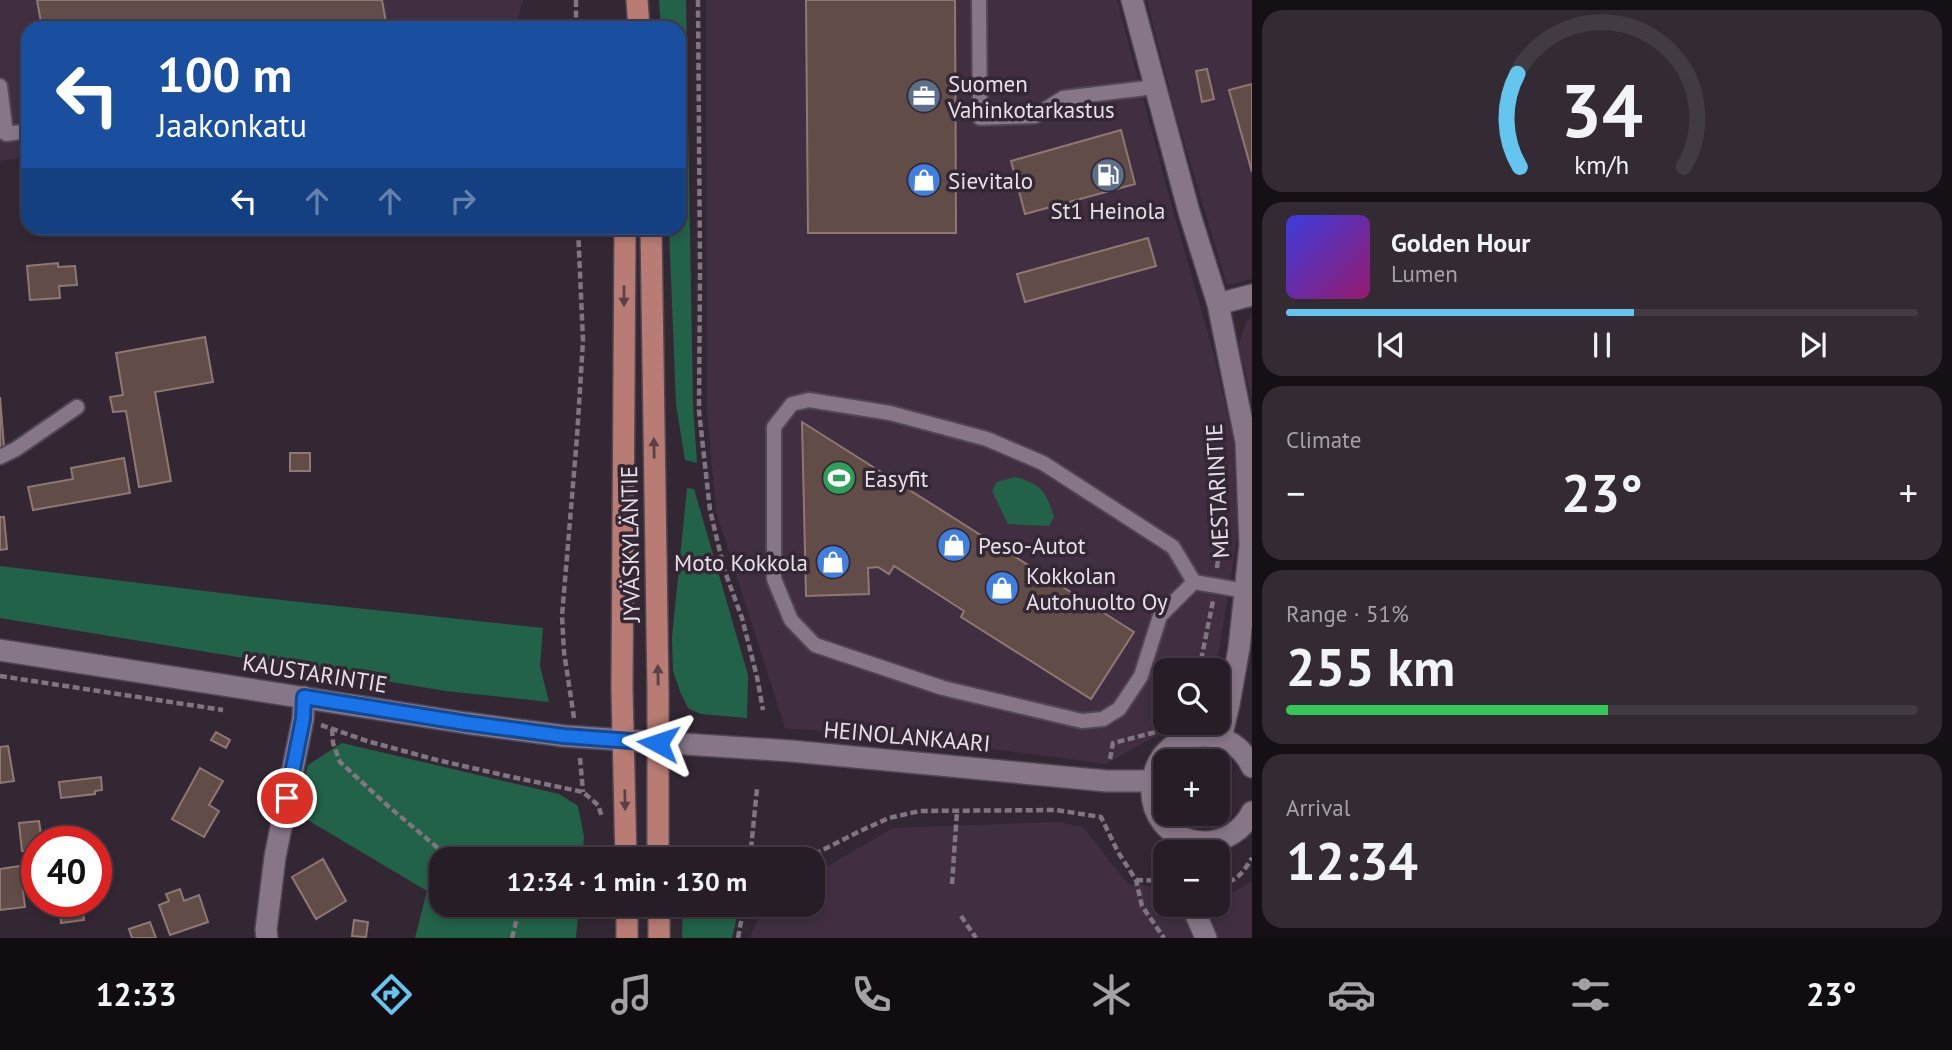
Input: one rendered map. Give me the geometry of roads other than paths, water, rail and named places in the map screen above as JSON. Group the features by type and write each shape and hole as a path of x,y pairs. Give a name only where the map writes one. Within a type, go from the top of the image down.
{"highway":[{"path":"633,21 635,0"},
{"path":"635,0 638,21"},
{"name":"JYVÄSKYLÄNTIE","path":"625,235 622,691 626,847"},
{"name":"JYVÄSKYLÄNTIE","path":"651,235 659,847"},
{"path":"627,917 628,938"},
{"path":"659,917 659,938"}],"street":[{"name":"MESTARINTIE","path":"1132,0 1189,212 1218,304 1246,442 1250,545 1248,592 1221,738"},
{"path":"1218,304 1252,295"},
{"name":"KAUSTARINTIE","path":"0,649 466,723 624,740"},
{"path":"267,938 275,856 301,732 304,697"},
{"path":"1185,840 1166,827 1151,798 1151,781 1164,753 1176,744 1198,737 1221,738 1236,746 1252,767"},
{"name":"HEINOLANKAARI","path":"624,740 791,751 1107,781 1151,781"},
{"path":"1220,840 1237,831 1252,812"},
{"path":"1197,917 1206,938"}],"lane":[{"path":"979,0 980,118 1035,116 1063,99 1156,87"},
{"path":"0,86 6,134 21,132"},
{"path":"1194,582 1160,616 1141,676 1118,709 1102,719 1082,721 943,688 815,645 791,621 774,579 774,427 792,404 809,400 890,413 987,439 1043,463 1172,547 1194,582 1248,592"},
{"path":"0,457 27,442 77,407"}],"place":[{"name":"Suomen Vahinkotarkastus","path":"924,96"},
{"name":"St1 Heinola","path":"1108,175"},
{"name":"Sievitalo","path":"924,180"},
{"name":"Easyfit","path":"839,478"},
{"name":"Peso-Autot","path":"954,545"},
{"name":"Moto Kokkola","path":"833,562"},
{"name":"Kokkolan Autohuolto Oy","path":"1002,588"}]}
